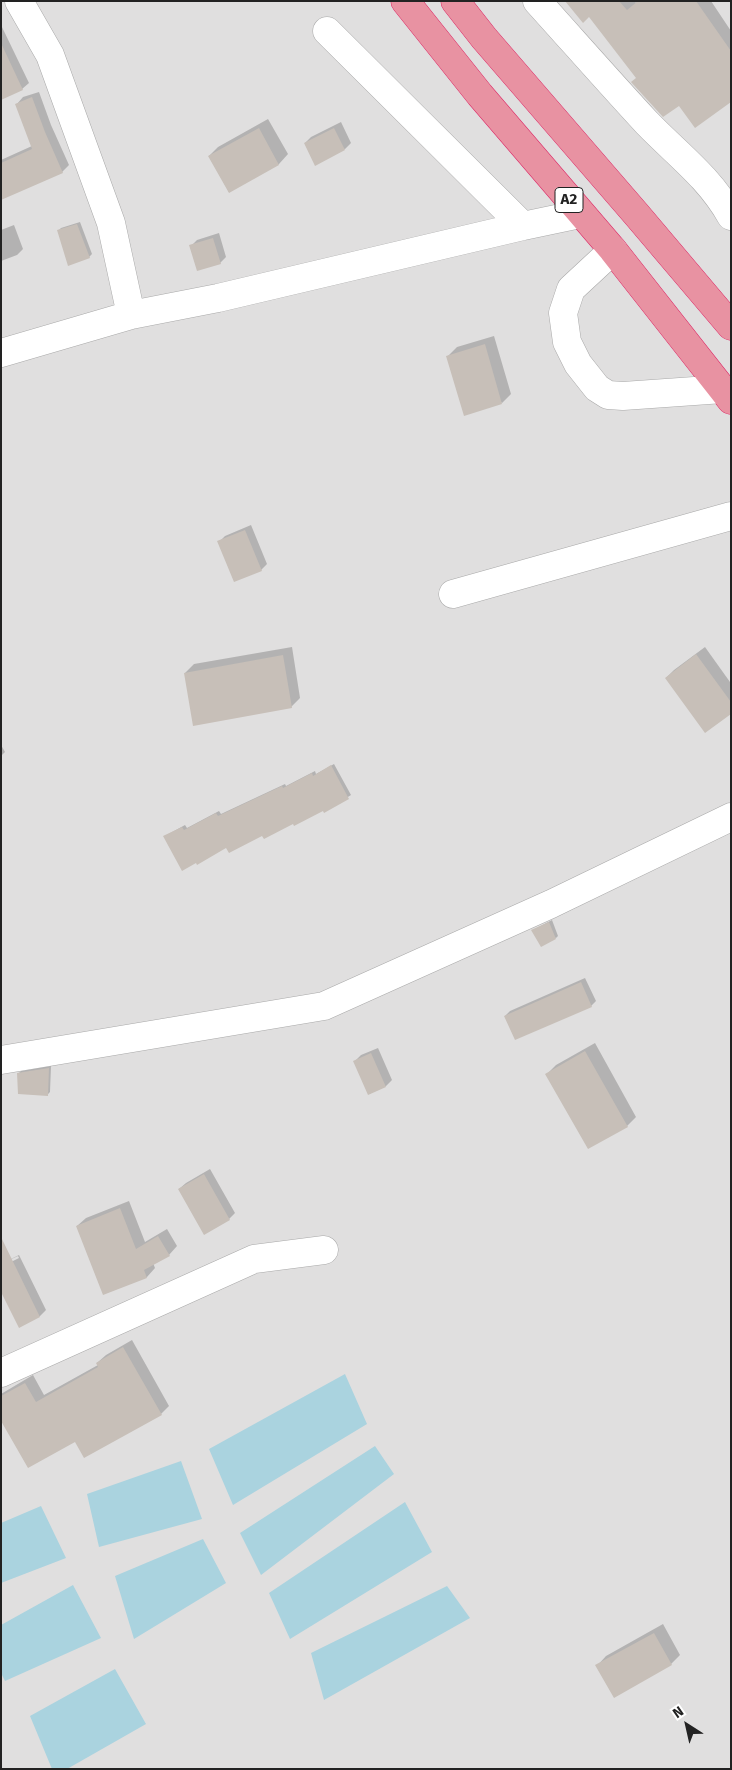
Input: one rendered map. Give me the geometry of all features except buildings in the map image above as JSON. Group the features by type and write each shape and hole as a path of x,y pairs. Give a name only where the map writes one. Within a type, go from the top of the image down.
{"highway":[{"name":"A2","path":"405,1 580,214 613,250 727,394"},
{"name":"A2","path":"455,1 484,38 731,326"}],"street":[{"path":"19,1 50,55 111,223 131,315"},
{"path":"537,1 648,124 690,162 723,202 731,216"},
{"path":"327,31 523,226"},
{"path":"1,352 131,315 218,298 580,214"},
{"path":"613,250 571,289 563,313 567,342 578,364 596,388 608,395 623,396 727,394"},
{"path":"453,594 731,516"},
{"path":"1,1060 324,1006 551,904 731,818"},
{"path":"1,1373 254,1259 324,1250"}],"shaded area":[{"path":"1,1 731,1 731,1769 1,1769"}],"water":[{"path":"345,1374 367,1424 233,1505 209,1449"},
{"path":"375,1446 394,1474 261,1575 240,1533"},
{"path":"181,1461 202,1519 99,1547 87,1494"},
{"path":"405,1502 432,1552 290,1639 269,1593"},
{"path":"41,1506 66,1558 1,1583 1,1523"},
{"path":"203,1539 226,1583 134,1639 115,1576"},
{"path":"73,1585 101,1638 5,1681 1,1673 1,1625"},
{"path":"447,1586 470,1618 324,1700 311,1653"},
{"path":"115,1669 146,1724 67,1769 52,1769 30,1716"}]}
